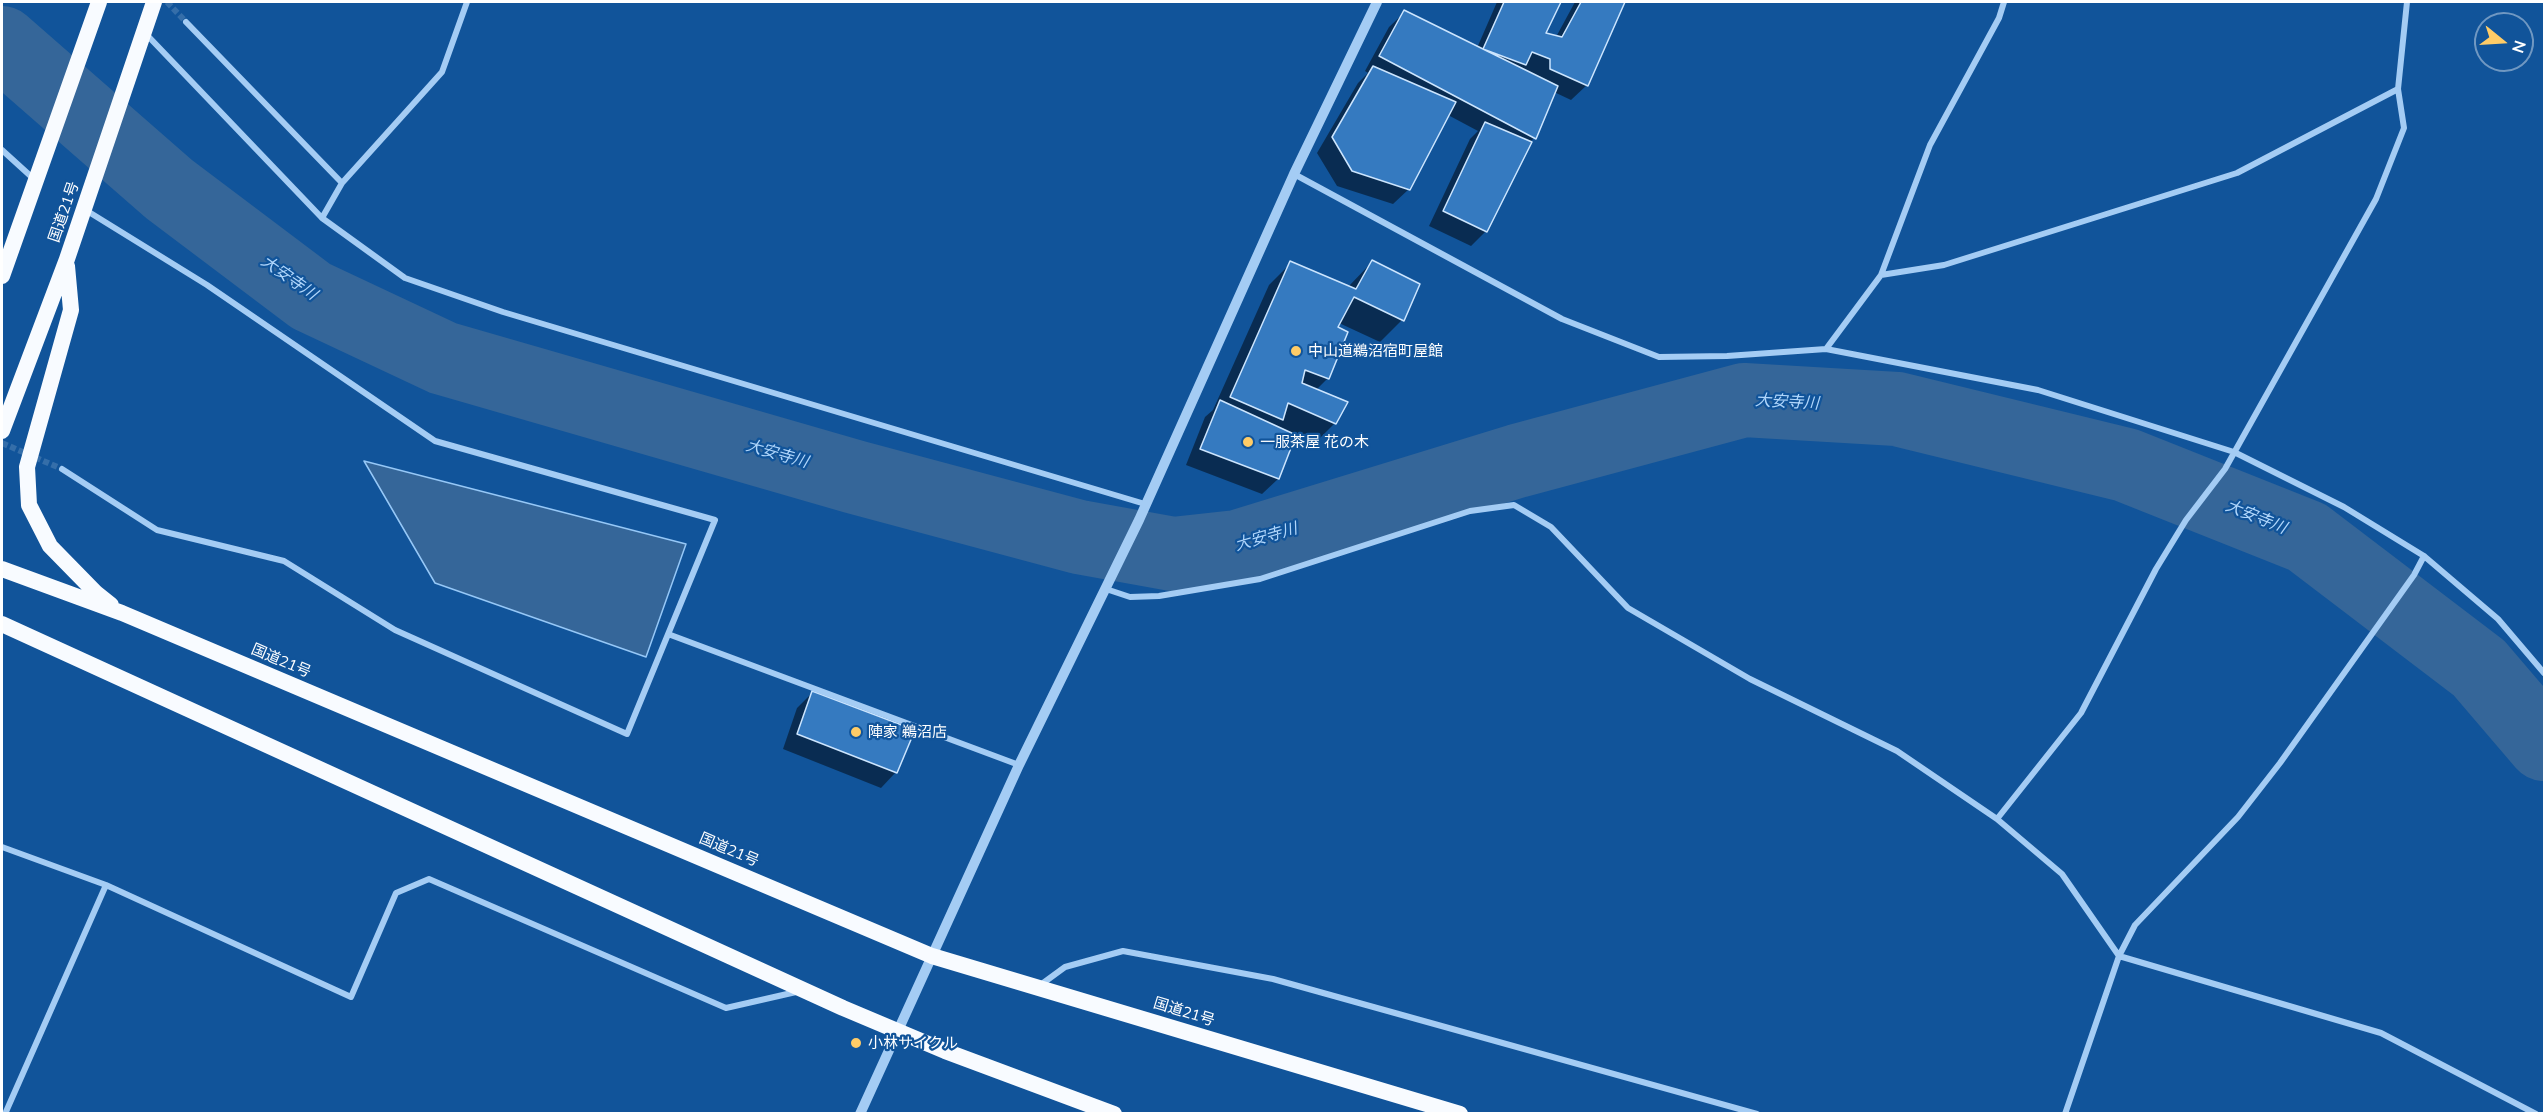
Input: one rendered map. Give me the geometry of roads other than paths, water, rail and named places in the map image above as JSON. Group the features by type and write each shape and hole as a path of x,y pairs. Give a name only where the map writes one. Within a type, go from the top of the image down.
{"highway":[{"path":"2,276 99,2"},
{"name":"国道21号","path":"2,431 67,259 154,2"},
{"path":"67,259 71,310 27,467 29,505 50,546 96,593 122,613"},
{"name":"国道21号","path":"2,569 122,613 932,956 1460,1113"},
{"path":"2,624 896,1032 1114,1113"}],"street":[{"path":"322,218 342,183 442,72 467,2"},
{"path":"860,1113 1019,765 1139,520 1294,174 1377,2"},
{"path":"1827,349 1881,275 1930,145 1999,18 2004,2"},
{"path":"1997,819 2081,713 2156,569 2186,520 2225,469 2376,199 2404,128 2398,89 2408,2"},
{"path":"186,22 342,183"},
{"path":"143,30 322,218 405,278 492,309 1145,504"},
{"path":"1881,275 1944,265 2237,173 2398,89"},
{"path":"2,150 36,181"},
{"path":"1294,174 1562,320 1659,357 1727,356 1827,349 2038,390 2234,452 2344,507 2424,556 2498,619 2544,673"},
{"path":"62,469 157,530 284,561 395,630 627,734 715,520 435,441 207,285 84,208"},
{"path":"1106,589 1130,597 1159,596 1260,579 1470,511 1514,505 1551,526 1628,608 1750,679 1897,751 1997,819 2062,874 2119,956 2380,1033 2536,1113"},
{"path":"2066,1113 2119,956 2135,925 2238,817 2280,763 2414,574 2424,556"},
{"path":"669,634 1019,765"},
{"path":"2,847 105,885 351,997 396,893 429,879 726,1008 803,990"},
{"path":"5,1113 105,885"},
{"path":"1039,986 1065,967 1123,951 1272,979 1757,1113"}],"water":[{"path":"364,461 686,544 646,657 435,583"}],"waterway":[{"name":"大安寺川","path":"2,43 169,189 311,296 443,358 855,477 1079,537 1173,554 1237,547 1517,461 1744,400 1897,409 2126,465 2307,537 2479,668 2544,744"}],"tunnel":[{"path":"167,2 186,22"},
{"path":"2,443 62,469"}],"place":[{"name":"中山道鵜沼宿町屋館","path":"1296,351"},
{"name":"一服茶屋 花の木","path":"1248,442"},
{"name":"陣家 鵜沼店","path":"856,732"},
{"name":"小林サイクル","path":"856,1043"}]}
